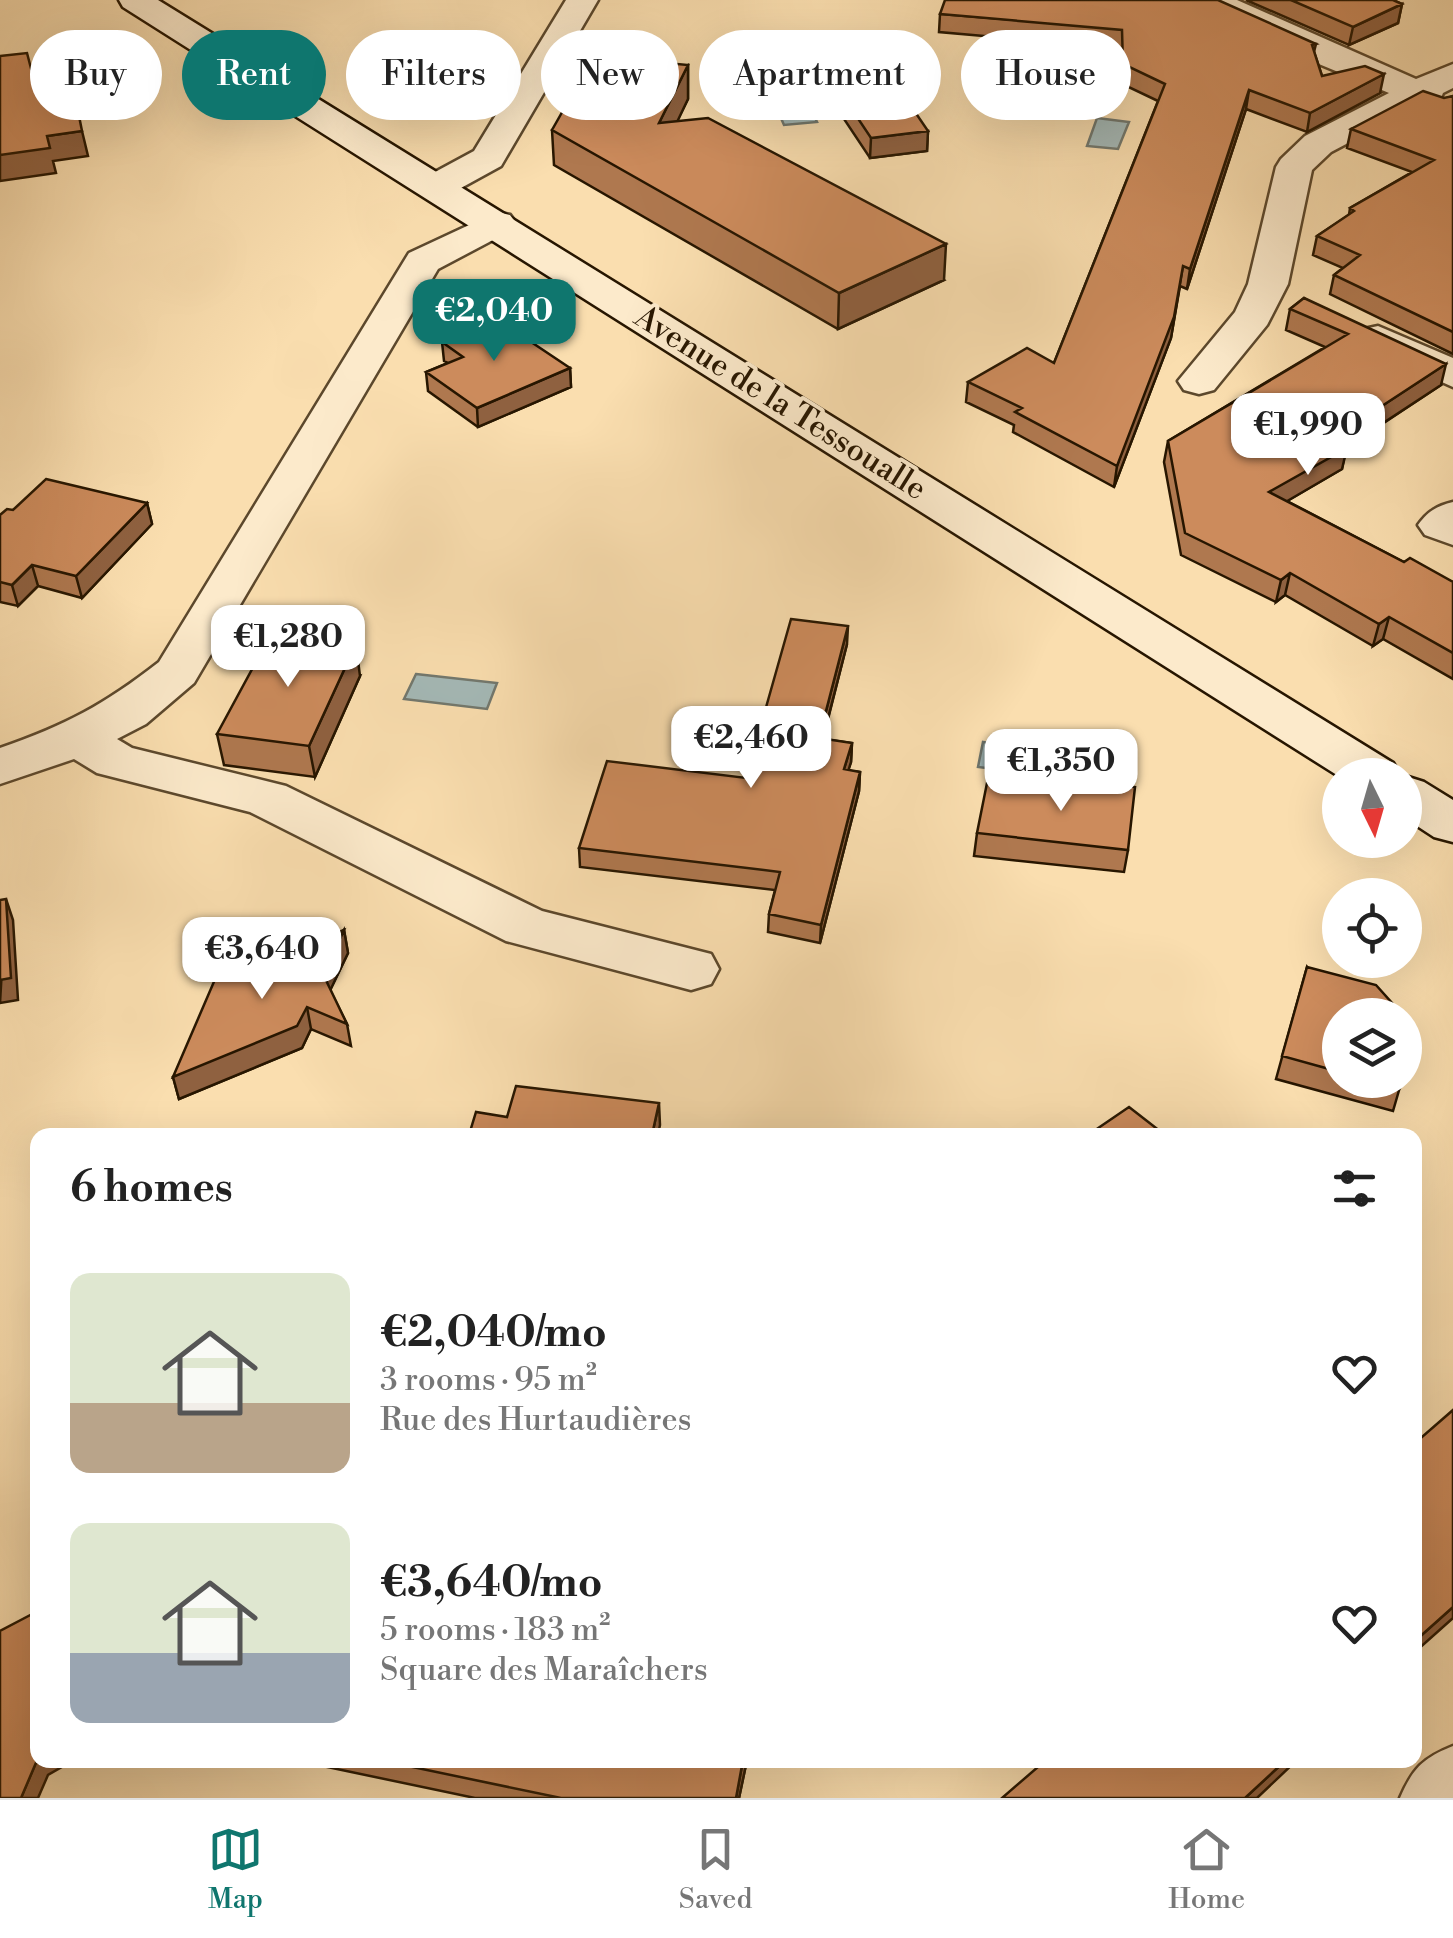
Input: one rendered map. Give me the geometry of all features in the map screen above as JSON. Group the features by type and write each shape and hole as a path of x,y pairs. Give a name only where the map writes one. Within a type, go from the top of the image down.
{"street":[{"name":"Avenue de la Tessoualle","path":"135,0 1348,758"},
{"path":"436,186 488,158 582,0"},
{"path":"1211,0 1435,99"},
{"path":"1198,382 1253,316 1284,292 1294,167 1318,144 1435,99 1453,74"},
{"path":"0,768 78,738 128,712 177,672 423,261 497,224"},
{"path":"1351,325 1453,374"},
{"path":"1453,516 1441,526 1453,532"},
{"path":"78,738 116,760 267,799 526,926 691,968"},
{"path":"1422,805 1453,824"},
{"path":"1439,1798 1453,1784"}],"shaded area":[{"path":"782,120 817,122 784,125"},
{"path":"1096,120 1129,122 1118,149 1087,146"},
{"path":"416,674 497,683 487,709 404,699"},
{"path":"983,742 1070,753 1067,778 978,767"}],"building":[{"path":"945,0 1218,0 1316,44 1312,45 1322,76 1365,66 1384,74 1310,113 1249,90 1190,269 1183,266 1174,317 1117,466 1015,412 1022,408 968,382 1027,348 1054,363 1165,84 1131,68 1131,30 940,14"},
{"path":"1291,0 1393,0 1402,4 1353,27"},
{"path":"27,53 30,120 80,120 82,131 47,136 50,148 0,155 0,56"},
{"path":"679,64 688,65 679,83"},
{"path":"1423,91 1444,98 1453,96 1453,332 1334,275 1360,255 1317,236 1354,211 1350,208 1434,160 1351,129"},
{"path":"558,120 712,120 946,244 839,293 552,130"},
{"path":"859,120 921,120 928,131 871,138"},
{"path":"1304,298 1446,364 1330,440 1347,448 1269,492 1404,562 1410,558 1453,582 1453,653 1389,617 1379,624 1290,573 1281,580 1185,533 1168,441 1348,334 1290,309"},
{"path":"497,319 570,368 477,408 426,372 463,357 442,342"},
{"path":"46,479 147,503 76,576 32,565 12,585 0,582 0,515 7,509 13,510"},
{"path":"791,619 848,626 819,738 852,743 844,769 860,772 821,925 769,914 780,872 579,848 607,761 746,778"},
{"path":"271,634 356,644 309,746 217,734"},
{"path":"1073,781 1135,787 1128,850 977,833 987,783 1073,792"},
{"path":"6,899 11,978 0,980 0,900"},
{"path":"344,930 323,974 347,1024 307,1007 297,1026 173,1077 216,977"},
{"path":"1307,967 1322,971 1322,978 1349,978 1376,985 1388,998 1322,998 1322,1067 1282,1056"},
{"path":"516,1086 659,1103 654,1128 471,1128 476,1112 507,1117"},
{"path":"1129,1107 1156,1128 1098,1128"},
{"path":"1453,1410 1453,1607 1422,1635 1422,1437"},
{"path":"30,1615 30,1768 34,1768 21,1798 0,1798 0,1631"},
{"path":"417,1768 742,1768 736,1798 561,1798"},
{"path":"1037,1768 1277,1768 1245,1798 1002,1798"}]}
